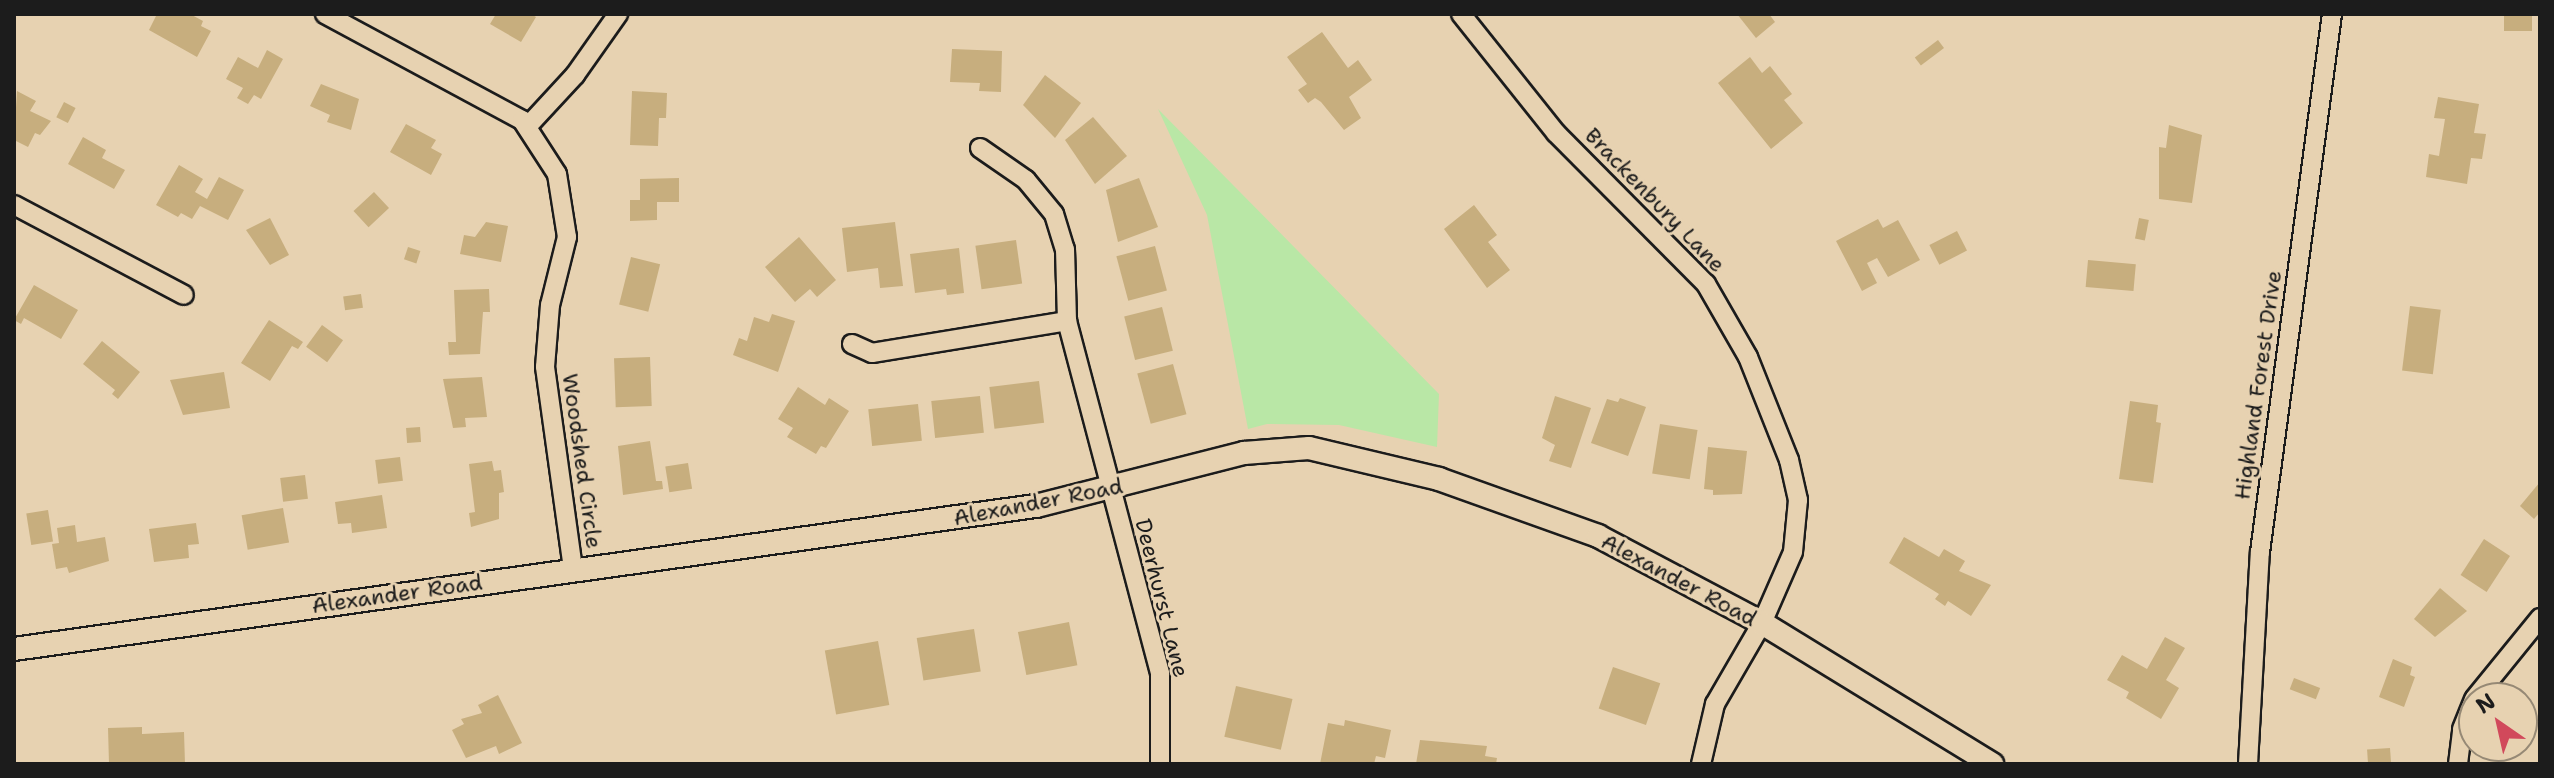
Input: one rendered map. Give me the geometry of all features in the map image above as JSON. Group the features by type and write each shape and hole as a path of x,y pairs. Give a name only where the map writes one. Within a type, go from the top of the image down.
{"street":[{"name":"Woodshed Circle","path":"325,14 509,112 527,127 557,174 566,205 565,255 550,305 545,367 573,568"},
{"path":"527,127 575,75 618,14"},
{"name":"Brackenbury Lane","path":"1461,14 1556,133 1706,284 1734,329 1776,424 1798,500 1793,552 1762,623 1715,704 1701,764"},
{"name":"Highland Forest Drive","path":"2248,764 2260,552 2332,14"},
{"name":"Deerhurst Lane","path":"980,148 1026,180 1054,214 1065,249 1067,321 1160,674 1160,764"},
{"path":"14,205 184,295"},
{"path":"852,344 872,353 1067,321"},
{"name":"Alexander Road","path":"14,649 573,568 757,548 1110,490 1244,453 1331,450 1439,479 1598,536 1762,623 1992,764"},
{"path":"2488,682 2540,618"}],"green space":[{"path":"1158,109 1439,394 1437,447 1339,425 1267,424 1248,429 1207,215"}],"building":[{"path":"157,14 190,14 203,21 201,26 211,31 197,57 149,30"},
{"path":"496,14 531,14 536,17 521,42 490,24"},
{"path":"1737,14 1769,14 1775,22 1756,38"},
{"path":"2504,14 2532,14 2532,31 2504,31"},
{"path":"1322,32 1348,68 1358,60 1372,80 1349,97 1361,118 1344,130 1321,102 1315,98 1308,103 1298,90 1307,84 1287,57"},
{"path":"1938,40 1944,48 1921,65 1915,57"},
{"path":"952,49 1002,51 1001,92 979,91 980,83 950,82"},
{"path":"267,50 283,59 261,99 254,95 248,104 237,98 243,88 226,79 238,57 258,68"},
{"path":"1750,57 1762,73 1770,66 1792,94 1784,100 1803,123 1771,149 1718,83"},
{"path":"1045,75 1081,103 1055,138 1023,105"},
{"path":"321,84 359,99 351,130 327,122 330,115 310,106"},
{"path":"17,91 36,101 30,111 51,121 40,135 35,133 28,147 14,140"},
{"path":"632,91 667,93 666,118 659,118 658,146 630,145"},
{"path":"2438,97 2479,104 2474,133 2486,134 2482,159 2471,158 2467,184 2426,177 2429,154 2439,156 2445,119 2434,118"},
{"path":"64,102 76,108 68,123 56,117"},
{"path":"1093,117 1127,156 1095,184 1065,140"},
{"path":"406,124 436,140 431,148 442,154 431,175 390,152"},
{"path":"2169,125 2202,135 2192,203 2159,199 2159,147 2166,148"},
{"path":"83,137 106,150 102,158 125,170 114,189 68,164"},
{"path":"179,165 203,179 195,192 207,199 219,177 244,190 228,220 200,206 192,219 181,213 178,217 156,205"},
{"path":"679,178 679,202 657,202 657,220 630,221 630,200 640,200 640,179"},
{"path":"1139,178 1158,227 1118,242 1106,190"},
{"path":"374,192 389,208 369,227 354,211"},
{"path":"1474,205 1497,235 1488,242 1510,270 1487,288 1444,229"},
{"path":"270,218 289,255 270,265 246,230"},
{"path":"2139,218 2149,220 2145,241 2135,239"},
{"path":"1878,219 1883,228 1898,220 1920,260 1888,277 1877,258 1867,263 1877,283 1862,291 1836,241"},
{"path":"486,222 508,226 501,262 460,254 464,235 475,237"},
{"path":"895,222 903,286 880,288 878,268 847,272 842,228"},
{"path":"1957,231 1967,251 1939,265 1929,245"},
{"path":"799,237 836,280 817,297 810,289 795,302 765,267"},
{"path":"1016,240 1022,284 982,289 975,246"},
{"path":"1155,246 1167,290 1128,301 1116,256"},
{"path":"408,247 420,251 416,263 404,259"},
{"path":"959,248 964,293 947,295 946,289 915,293 910,254"},
{"path":"631,257 660,264 648,312 619,305"},
{"path":"2088,260 2136,264 2133,291 2086,287"},
{"path":"34,285 78,310 61,339 24,318 21,324 14,320"},
{"path":"489,289 490,312 483,312 480,354 449,355 448,342 456,342 454,290"},
{"path":"361,294 363,308 345,310 343,297"},
{"path":"2410,306 2441,310 2433,374 2402,371"},
{"path":"1162,307 1173,351 1135,360 1124,316"},
{"path":"772,314 795,321 778,372 733,355 739,338 747,341 754,317 769,322"},
{"path":"269,320 303,342 298,349 292,346 270,381 241,363"},
{"path":"322,325 343,340 327,362 306,347"},
{"path":"102,341 140,372 118,399 112,394 115,390 83,364"},
{"path":"650,357 652,406 616,407 614,358"},
{"path":"1173,364 1186,414 1151,424 1137,374"},
{"path":"224,372 230,408 183,415 170,380"},
{"path":"482,377 487,417 465,418 466,427 453,428 443,379"},
{"path":"1039,381 1044,423 994,429 989,387"},
{"path":"798,387 825,405 829,398 849,411 826,448 821,446 816,454 787,437 793,428 778,419"},
{"path":"980,396 984,433 935,438 931,401"},
{"path":"1555,396 1591,408 1571,468 1549,461 1555,445 1542,438"},
{"path":"1620,398 1646,407 1628,456 1591,443 1607,399 1618,402"},
{"path":"2130,401 2158,405 2156,422 2161,423 2153,483 2119,479"},
{"path":"918,404 922,441 872,446 868,409"},
{"path":"1660,424 1698,430 1690,479 1652,473"},
{"path":"420,427 421,442 407,443 406,428"},
{"path":"650,441 656,481 662,481 663,489 623,495 618,446"},
{"path":"1708,447 1747,451 1742,494 1713,495 1713,490 1704,489"},
{"path":"400,457 403,481 378,484 375,460"},
{"path":"492,461 494,471 501,470 504,492 499,493 499,519 471,527 469,513 475,512 469,464"},
{"path":"688,463 692,489 669,492 665,467"},
{"path":"305,475 308,499 283,502 280,478"},
{"path":"2540,482 2540,512 2534,519 2520,506"},
{"path":"382,495 387,528 352,533 351,523 338,524 335,502"},
{"path":"283,508 289,542 248,550 242,515"},
{"path":"48,510 53,542 31,545 26,513"},
{"path":"196,523 199,544 188,545 189,558 154,562 149,529"},
{"path":"75,525 77,542 105,537 109,561 69,573 67,567 56,569 52,544 59,543 57,528"},
{"path":"1904,537 1939,557 1944,549 1965,561 1959,571 1991,585 1971,616 1948,601 1945,606 1935,599 1939,594 1889,563"},
{"path":"2484,539 2510,556 2487,592 2461,575"},
{"path":"2440,588 2467,611 2435,637 2414,619"},
{"path":"1069,622 1077,665 1026,675 1018,632"},
{"path":"974,629 981,671 923,681 917,638"},
{"path":"2165,637 2185,648 2166,680 2179,688 2161,719 2126,698 2129,692 2107,680 2122,655 2147,669"},
{"path":"878,641 889,705 836,714 825,650"},
{"path":"2393,659 2412,667 2410,675 2415,677 2404,707 2379,697"},
{"path":"1613,667 1660,683 1646,725 1599,709"},
{"path":"2294,678 2320,688 2316,699 2290,689"},
{"path":"1236,686 1293,699 1281,750 1224,737"},
{"path":"498,695 522,743 499,754 496,746 466,758 452,730 464,724 461,719 482,713 478,705"},
{"path":"1345,720 1391,730 1385,758 1376,756 1374,764 1320,764 1328,723 1344,726"},
{"path":"142,727 142,734 184,732 185,764 109,764 108,728"},
{"path":"1420,740 1487,746 1485,756 1497,758 1496,764 1416,764"},
{"path":"2390,748 2391,764 2368,764 2367,750"}]}
